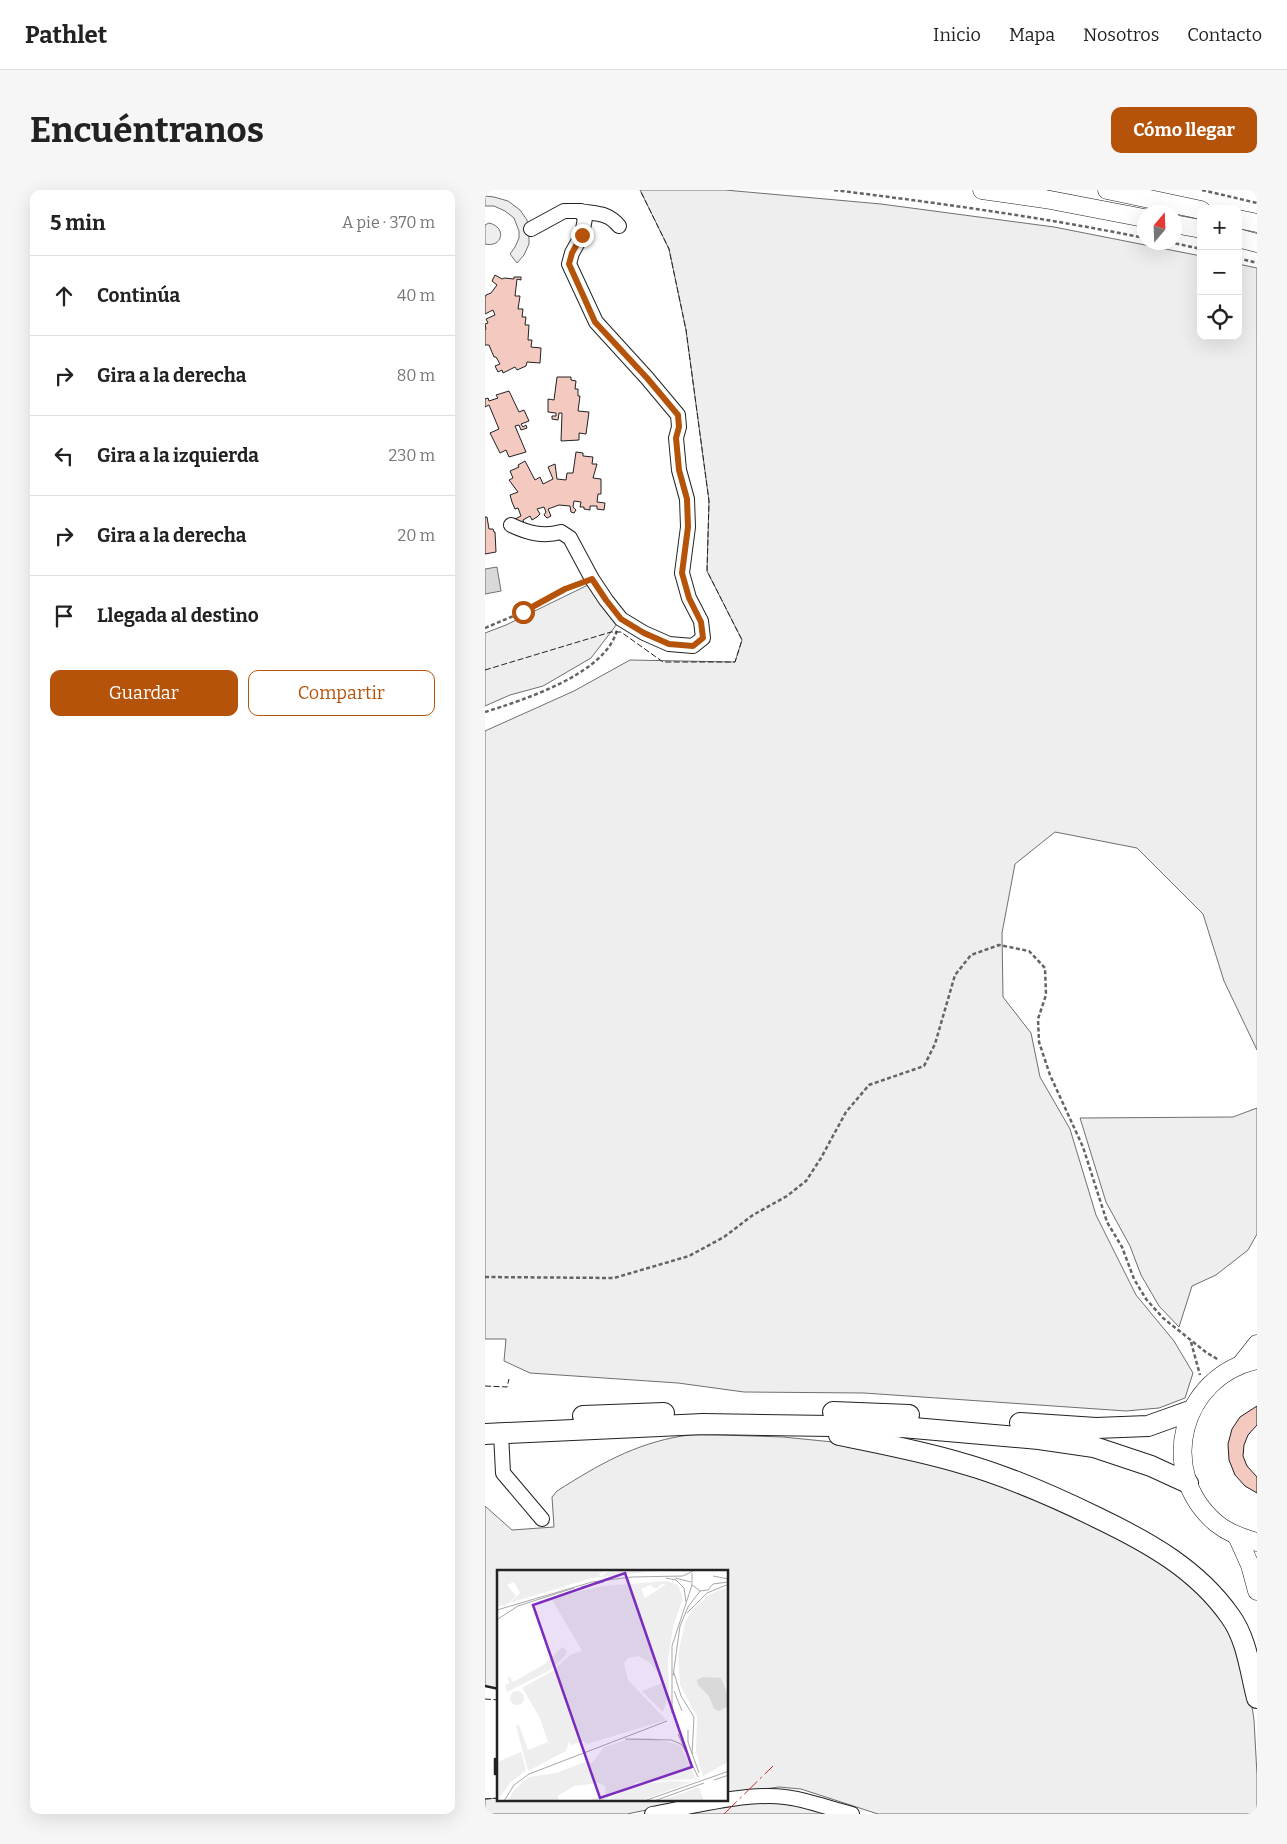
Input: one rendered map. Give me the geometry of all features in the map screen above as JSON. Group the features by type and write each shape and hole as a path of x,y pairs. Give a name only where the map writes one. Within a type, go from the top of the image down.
{"highway":[{"path":"485,1421 667,1413 879,1412 1096,1428 1148,1426 1190,1411"},
{"path":"493,1434 703,1424 903,1427 1064,1442 1093,1447 1134,1459 1188,1484"},
{"path":"783,1425 929,1454 994,1473 1057,1498 1149,1545 1196,1576 1214,1594 1232,1617 1242,1638 1257,1698"}],"main road":[{"path":"982,190 1045,199 1137,216"},
{"path":"1107,190 1197,209"},
{"path":"1242,220 1257,223"},
{"path":"1182,225 1197,228"},
{"path":"1242,239 1257,243"},
{"path":"1257,1344 1244,1364 1221,1375 1203,1391 1190,1411 1183,1435 1182,1459 1188,1484 1199,1505 1216,1523 1237,1536 1257,1542"},
{"path":"1237,1536 1250,1565 1257,1591"}],"lane":[{"path":"531,229 564,211 604,214 619,226"},
{"path":"511,525 526,532 549,536 561,532 570,538 592,579 606,600 621,619 644,633 669,644 693,646 703,638 701,622 689,598 682,573 688,527 687,499 679,470 676,438 679,427 678,415 647,378 595,322 569,264 572,253 582,235 585,218 580,211"},
{"path":"493,1434 503,1473 542,1519"},
{"path":"729,1801 764,1796 786,1797 851,1814"},
{"path":"652,1814 719,1802"}],"path":[{"path":"834,190 987,209 1137,236"},
{"path":"1202,190 1257,203"},
{"path":"1182,245 1197,248"},
{"path":"1242,259 1257,263"},
{"path":"485,628 523,612 565,589 592,579"},
{"path":"485,712 551,689 597,661 611,645 621,619"},
{"path":"485,1278 614,1278 689,1256 724,1237 753,1215 787,1196 806,1181 846,1112 869,1085 924,1066 935,1044 955,975 971,955 999,945 1029,951 1045,968 1046,995 1038,1019 1039,1042 1050,1075 1083,1147 1107,1222 1122,1247 1134,1279 1146,1299 1163,1318 1207,1353 1244,1364"},
{"path":"1191,1340 1203,1391"}],"shaded area":[{"path":"640,190 725,190 881,204 1054,227 1137,243 1137,250 1171,250 1197,255 1197,340 1242,340 1242,265 1257,268 1257,1050 1224,981 1203,914 1137,848 1055,832 1015,864 1002,933 1003,997 1031,1033 1040,1077 1070,1129 1096,1215 1136,1295 1174,1341 1193,1373 1185,1398 1159,1408 1126,1411 864,1393 744,1392 678,1383 530,1373 504,1361 506,1339 485,1339 485,731 574,691 630,660 735,662 742,640 707,571 709,501 686,330 669,249"},
{"path":"485,196 508,201 520,210 527,220 529,244 524,255 517,263 510,254 519,238 519,231 514,218 494,206 485,206"},
{"path":"489,223 499,229 501,236 496,243 485,244 485,225"},
{"path":"497,567 501,591 485,594 485,569"},
{"path":"590,584 617,624 591,658 543,686 510,695 485,706 485,633 506,625"},
{"path":"1257,1108 1257,1234 1248,1250 1216,1275 1192,1286 1179,1327 1159,1306 1141,1275 1130,1246 1106,1202 1080,1118 1233,1117"},
{"path":"687,1435 783,1437 833,1442 959,1469 1073,1513 1177,1570 1226,1621 1248,1680 1254,1720 1257,1814 878,1814 801,1789 779,1787 729,1794 729,1570 497,1570 497,1689 485,1686 485,1506 512,1530 554,1527 552,1497 557,1491 602,1464 632,1450 665,1440"},
{"path":"497,1798 497,1802 685,1802 627,1814 485,1814 485,1799"},
{"path":"769,1799 832,1814 683,1814"}],"building":[{"path":"495,275 502,279 521,277 521,280 517,279 515,296 520,296 518,309 523,309 522,317 526,317 525,325 529,325 528,340 532,340 531,347 541,348 540,363 527,362 526,366 517,370 515,367 503,373 502,370 498,372 495,366 500,364 496,357 494,357 489,345 485,345 485,324 488,323 486,319 495,315 493,310 485,314 485,297 497,285 492,281"},
{"path":"557,377 571,377 571,380 576,381 575,389 578,389 578,396 580,396 578,411 589,412 586,434 579,433 579,440 561,441 562,413 559,413 558,420 552,419 552,416 556,416 556,413 548,412 548,399 554,400"},
{"path":"509,391 519,412 524,410 529,421 521,424 523,427 526,425 527,428 521,430 519,425 515,426 526,452 509,457 506,450 500,453 490,433 499,429 489,405 485,407 485,399 488,398 489,401 498,398 496,395"},
{"path":"576,452 583,453 583,456 593,457 592,464 597,464 593,478 601,479 601,494 598,494 597,502 605,503 604,510 597,509 597,506 590,506 590,510 584,509 584,507 580,507 581,502 574,501 573,507 576,510 574,513 571,512 570,506 559,505 548,509 551,516 547,518 544,515 546,512 544,507 537,509 540,514 537,517 532,520 530,516 523,520 524,523 518,525 515,519 521,516 518,508 515,509 510,495 518,492 509,480 513,478 510,471 519,467 518,465 525,461 535,480 540,477 543,484 553,479 548,467 555,464 557,479 566,480 567,473 573,473"},
{"path":"485,517 487,517 489,529 493,529 495,532 496,552 485,554"},
{"path":"1257,1406 1257,1425 1248,1435 1244,1445 1243,1456 1247,1466 1257,1477 1257,1493 1245,1486 1235,1475 1229,1460 1228,1444 1232,1429 1240,1417"}],"fence":[{"path":"485,670 611,632 621,632 663,662 735,662 742,640 707,571 709,501 686,330 669,249 640,190"},
{"path":"485,1386 507,1387 509,1379"},
{"path":"485,1699 497,1700"},
{"path":"485,1799 497,1798"}],"wall":[{"path":"485,1686 497,1689"},
{"path":"497,1759 495,1759 495,1774 497,1774"}],"power":[{"path":"724,1814 773,1766"}],"route":[{"path":"523,612 565,589 592,579 621,619 644,633 669,644 693,646 703,638 701,622 689,598 682,573 688,527 687,499 679,470 676,438 679,427 678,415 647,378 595,322 586,298 569,264 572,253 582,235"}]}
